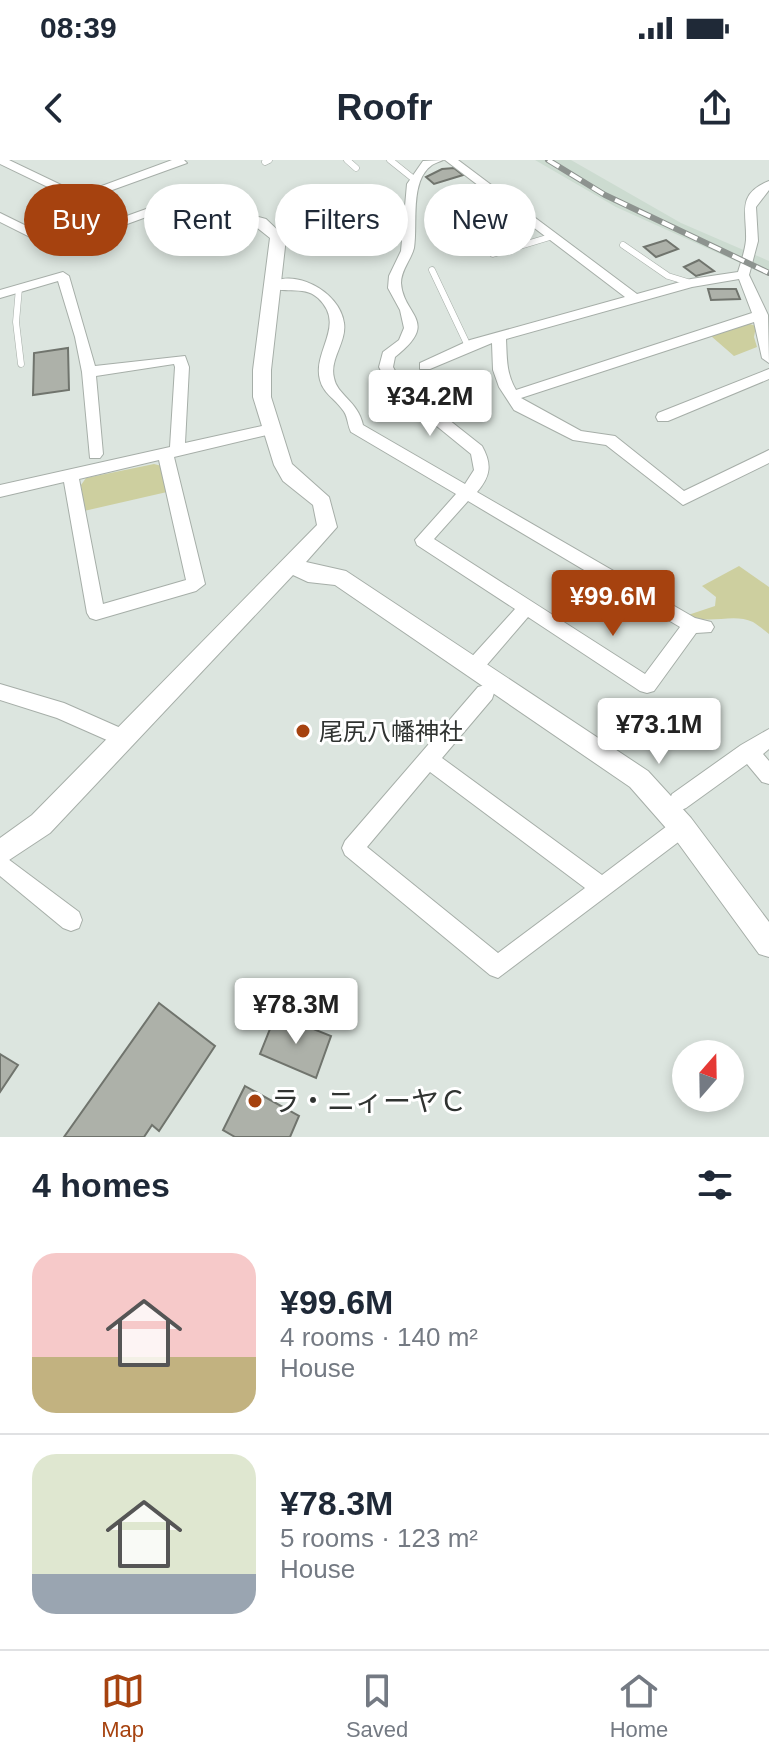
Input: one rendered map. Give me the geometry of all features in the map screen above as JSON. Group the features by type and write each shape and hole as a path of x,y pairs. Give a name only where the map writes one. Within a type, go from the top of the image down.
{"street":[{"path":"0,160 79,198 181,163 178,160"},
{"path":"273,285 301,284 316,288 329,302 337,319 337,333 330,347 325,377 335,395 352,410 356,428 468,492 699,626 647,685 423,540 468,492 483,474 483,462 477,450 395,385 386,367 388,355 405,342 411,328 407,310 395,288 395,276 407,251 415,180 427,163 437,160"},
{"path":"451,160 636,299"},
{"path":"0,176 15,168"},
{"path":"769,184 753,197 749,205 753,239 743,275 761,315 762,336 769,358"},
{"path":"0,217 56,246 144,214"},
{"path":"0,853 41,824 323,533 327,520 322,502 290,476 283,465 262,397 262,370 278,238 269,225 259,220"},
{"path":"753,239 769,242"},
{"path":"425,366 468,346 691,283 743,275"},
{"path":"0,294 63,276 89,372 95,454"},
{"path":"513,396 761,315"},
{"path":"499,338 500,370 506,387 519,406 578,436 610,440 683,499 769,456"},
{"path":"71,476 96,613 196,584 172,453 182,367 180,359 89,372"},
{"path":"663,417 769,374"},
{"path":"0,491 271,429"},
{"path":"293,565 308,574 339,577 639,779 682,827 766,933"},
{"path":"473,668 526,608"},
{"path":"0,692 37,700 125,739"},
{"path":"485,693 352,848 498,967 682,827"},
{"path":"679,801 769,738"},
{"path":"748,751 769,775"},
{"path":"429,760 601,887"},
{"path":"0,863 71,920"}],"lane":[{"path":"348,160 356,168"},
{"path":"390,160 415,180"},
{"path":"536,241 550,237"},
{"path":"623,245 668,276 691,283"},
{"path":"432,270 468,346"},
{"path":"19,288 16,322 21,364"}],"shaded area":[{"path":"535,160 571,160 681,223 769,261 769,276 616,207"}],"green space":[{"path":"747,323 756,326 754,337 757,347 734,356 711,336"},
{"path":"154,464 162,466 167,492 84,511 81,485 86,478"},
{"path":"739,566 769,587 769,634 745,619 704,619 688,615 715,606 716,597 702,586"}],"building":[{"path":"454,168 463,175 434,184 426,177 442,169"},
{"path":"666,240 678,249 656,257 644,247"},
{"path":"699,260 714,271 696,276 684,267"},
{"path":"708,289 736,289 740,299 711,300"},
{"path":"68,348 69,390 33,395 34,353"},
{"path":"159,1003 215,1046 159,1131 152,1125 144,1137 64,1137"},
{"path":"276,1014 331,1036 316,1078 260,1054"},
{"path":"0,1054 18,1065 0,1092"},
{"name":"ラ・ニィーヤＣ","path":"245,1086 299,1116 290,1137 235,1137 223,1130"}],"railway":[{"path":"548,160 605,195 769,273"}],"place":[{"name":"尾尻八幡神社","path":"303,731"},
{"name":"ラ・ニィーヤＣ","path":"255,1101"}]}
